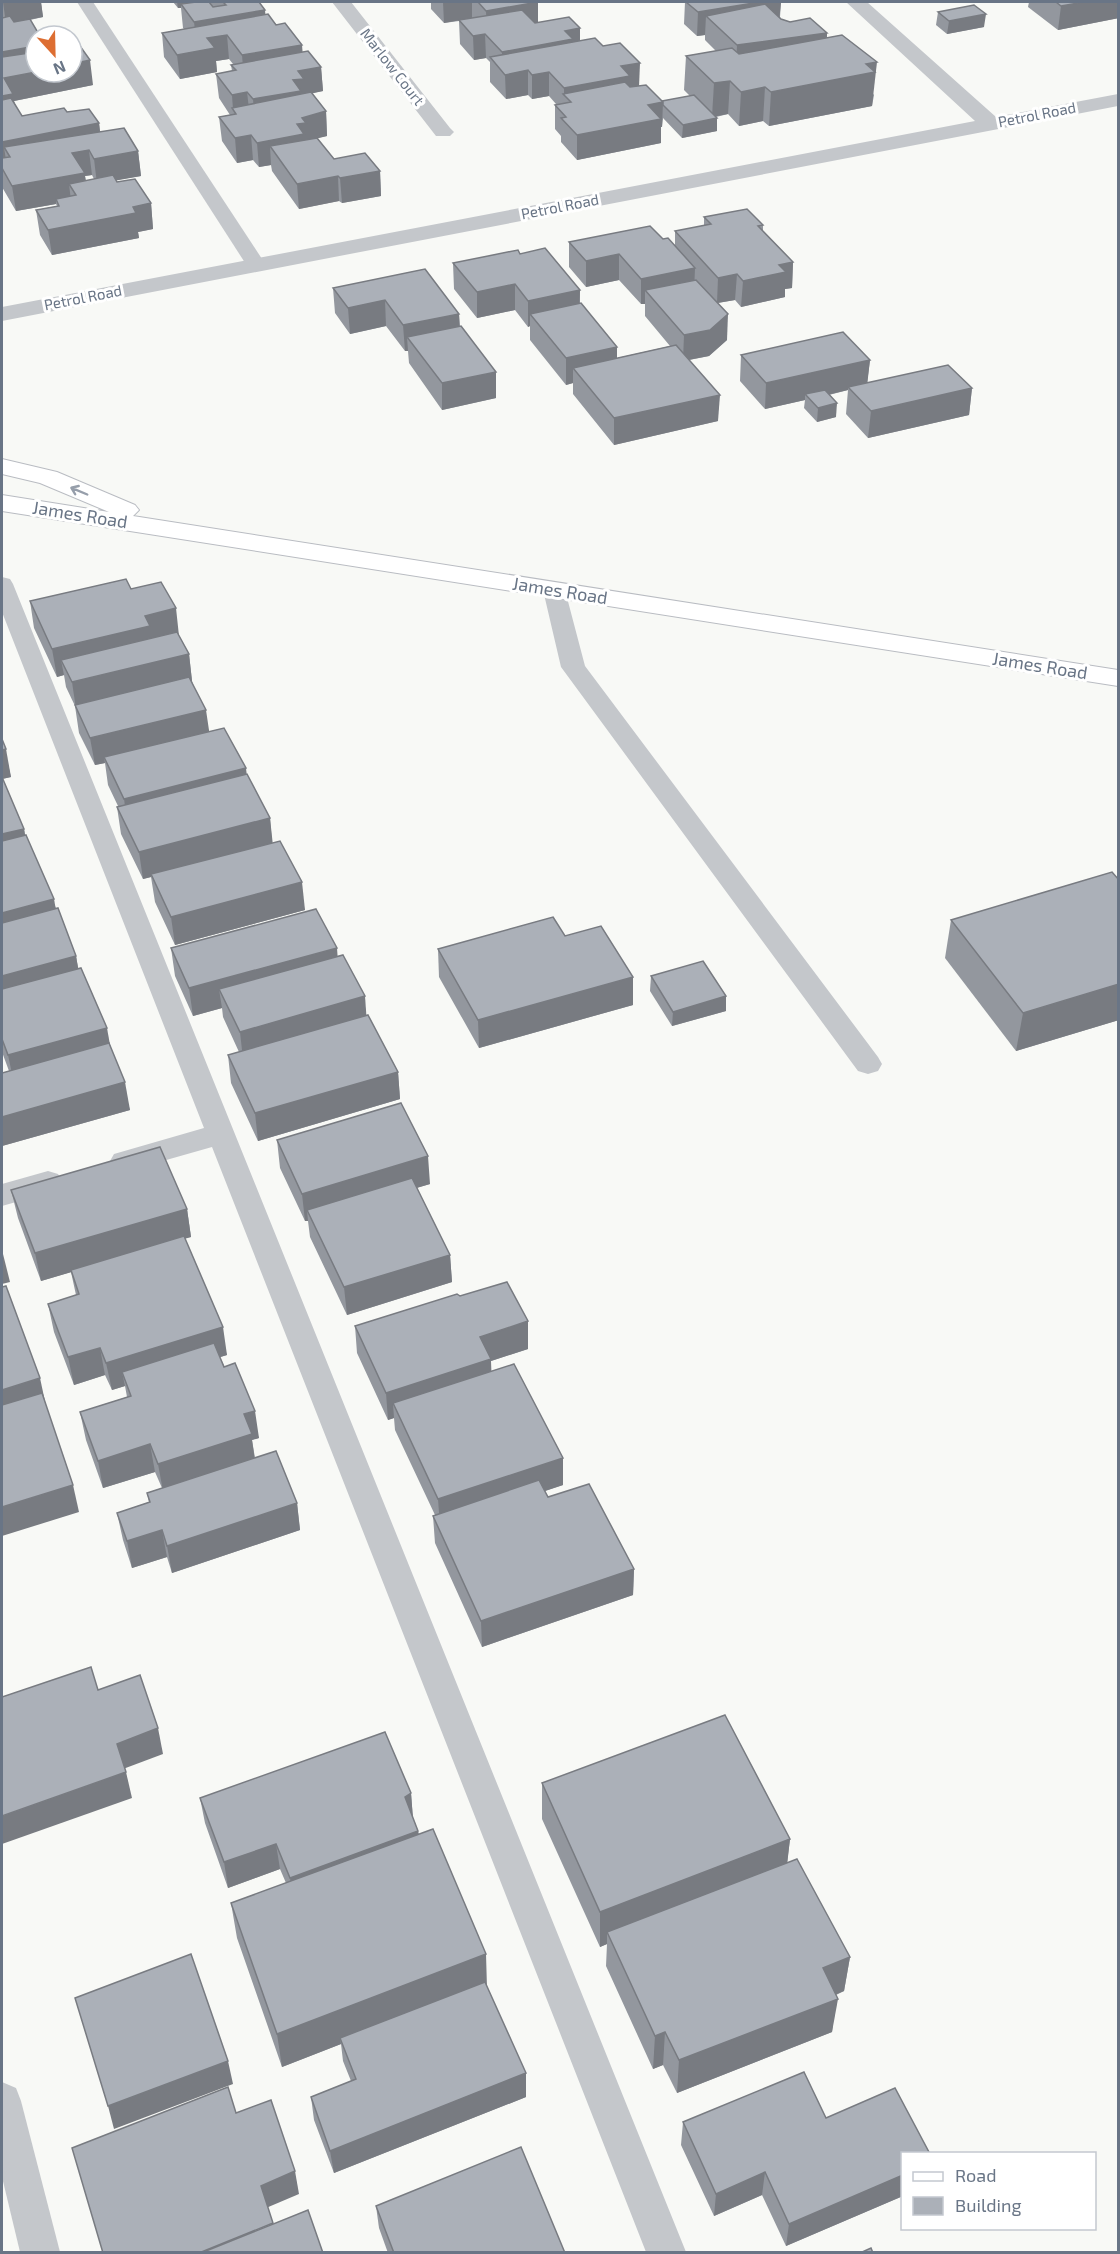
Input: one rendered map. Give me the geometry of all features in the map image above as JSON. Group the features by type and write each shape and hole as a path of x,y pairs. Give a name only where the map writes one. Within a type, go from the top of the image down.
{"main road":[{"path":"2,466 48,477 172,530"},
{"name":"James Road","path":"2,503 1119,678"}],"street":[{"name":"Marlow Court","path":"341,2 443,132"},
{"path":"856,2 991,124"},
{"name":"Petrol Road","path":"2,314 1119,100"}],"lane":[{"path":"86,2 255,265"},
{"path":"2,584 666,2253"},
{"path":"554,590 573,667 868,1064"},
{"path":"2,1195 220,1134"},
{"path":"2,2101 40,2253"}],"building":[{"path":"209,2 213,7 226,5 223,2 259,2 265,10 194,22 181,4"},
{"path":"478,2 538,2 486,11"},
{"path":"686,2 760,2 698,12"},
{"path":"1056,2 1084,2 1061,6"},
{"path":"765,4 781,19 790,22 810,18 827,33 737,45 706,16"},
{"path":"974,5 986,14 949,21 938,12"},
{"path":"522,10 535,23 569,17 580,28 565,31 573,39 502,52 485,34 473,36 459,20"},
{"path":"268,14 276,25 285,23 302,45 242,55 227,35 207,38 215,48 177,55 162,33"},
{"path":"10,16 14,22 30,19 33,24 24,24 24,48 2,52 2,18"},
{"path":"842,35 877,62 866,64 875,72 771,92 765,87 741,92 730,81 714,83 686,56 732,48 739,54"},
{"path":"595,38 603,46 620,43 640,63 621,66 630,76 564,88 549,72 532,75 528,70 505,75 490,57"},
{"path":"308,51 321,67 298,71 304,79 293,80 301,91 253,99 247,92 232,95 216,74 236,70 231,65"},
{"path":"84,52 90,60 84,61"},
{"path":"24,54 24,74 4,78 13,94 2,96 2,57"},
{"path":"625,82 630,87 646,85 663,102 648,105 661,119 577,135 561,118 566,117 555,105 571,102 563,94"},
{"path":"311,92 326,111 302,118 306,123 297,124 304,134 257,143 251,135 235,138 219,117 236,114 232,108"},
{"path":"694,95 717,118 683,125 663,105 662,101"},
{"path":"11,98 22,116 64,108 67,112 89,109 99,123 2,142 2,100"},
{"path":"124,128 138,151 94,159 89,150 72,153 85,173 12,186 2,168 2,158 10,157 4,147"},
{"path":"317,138 334,159 365,153 380,171 297,184 270,146"},
{"path":"113,175 117,182 135,179 151,203 133,207 136,213 48,230 36,210 59,206 56,199 76,195 69,184"},
{"path":"747,209 763,225 758,226 793,262 779,265 786,272 743,281 737,274 718,278 675,231 711,224 704,217"},
{"path":"650,226 663,239 668,238 695,268 641,279 619,254 586,261 569,242"},
{"path":"545,248 580,290 528,301 515,284 477,292 453,263 518,250 520,254"},
{"path":"425,269 459,314 403,325 385,300 348,308 333,288"},
{"path":"696,280 728,314 710,330 684,335 645,290"},
{"path":"581,303 617,347 566,358 530,314"},
{"path":"461,326 496,372 442,383 407,337"},
{"path":"843,332 870,360 766,383 741,355"},
{"path":"676,345 720,395 614,418 573,368"},
{"path":"948,365 972,388 871,411 848,387"},
{"path":"825,390 837,403 818,408 805,394"},
{"path":"126,579 131,589 161,582 176,608 145,616 150,626 52,649 30,601"},
{"path":"177,632 189,654 72,682 61,660"},
{"path":"189,677 206,710 90,738 75,705"},
{"path":"224,728 246,768 124,799 104,757"},
{"path":"247,774 270,818 139,852 117,807"},
{"path":"2,777 24,829 2,834"},
{"path":"26,835 54,899 2,913 2,841"},
{"path":"280,841 302,882 171,917 151,874"},
{"path":"1112,872 1119,880 1119,984 1023,1013 951,920"},
{"path":"58,908 76,956 2,976 2,923"},
{"path":"316,909 337,948 189,988 171,948"},
{"path":"553,917 565,936 601,926 633,977 478,1020 438,949"},
{"path":"343,955 365,996 240,1032 219,989"},
{"path":"703,961 726,996 673,1012 651,976"},
{"path":"81,968 107,1028 8,1055 2,1039 2,989"},
{"path":"368,1015 398,1072 255,1113 228,1055"},
{"path":"109,1043 125,1082 2,1117 2,1073"},
{"path":"401,1103 428,1156 302,1194 277,1140"},
{"path":"160,1147 187,1209 35,1253 11,1190"},
{"path":"412,1178 450,1255 344,1287 307,1210"},
{"path":"184,1236 223,1327 106,1363 100,1348 68,1357 48,1304 79,1294 71,1270"},
{"path":"507,1282 528,1321 480,1337 491,1359 386,1393 355,1326 457,1294 460,1296"},
{"path":"6,1286 40,1378 2,1390 2,1287"},
{"path":"214,1343 224,1367 235,1363 255,1411 244,1414 252,1434 158,1464 150,1444 98,1461 80,1412 131,1396 122,1372"},
{"path":"514,1364 563,1458 438,1499 393,1403"},
{"path":"42,1393 73,1485 2,1507 2,1405"},
{"path":"276,1451 297,1503 167,1546 162,1530 127,1541 117,1513 150,1502 147,1493"},
{"path":"539,1480 548,1497 589,1484 634,1569 481,1621 433,1516"},
{"path":"91,1667 98,1690 140,1675 158,1728 117,1744 126,1772 2,1816 2,1697"},
{"path":"725,1715 790,1839 600,1912 542,1783"},
{"path":"385,1732 411,1793 405,1797 418,1831 290,1878 276,1844 224,1862 200,1798"},
{"path":"433,1829 486,1954 277,2034 231,1903"},
{"path":"797,1859 850,1957 823,1968 838,1999 679,2060 665,2032 655,2036 607,1932"},
{"path":"191,1954 228,2061 108,2106 75,1998"},
{"path":"485,1982 526,2073 330,2151 311,2097 356,2079 340,2038"},
{"path":"804,2072 826,2118 895,2088 929,2152 901,2152 901,2176 789,2224 765,2172 716,2194 683,2122"},
{"path":"228,2087 236,2113 271,2100 295,2171 261,2186 273,2223 199,2253 103,2253 72,2148"},
{"path":"521,2147 565,2253 394,2253 376,2206"},
{"path":"308,2210 323,2253 201,2253"},
{"path":"871,2248 873,2253 860,2253"}]}
